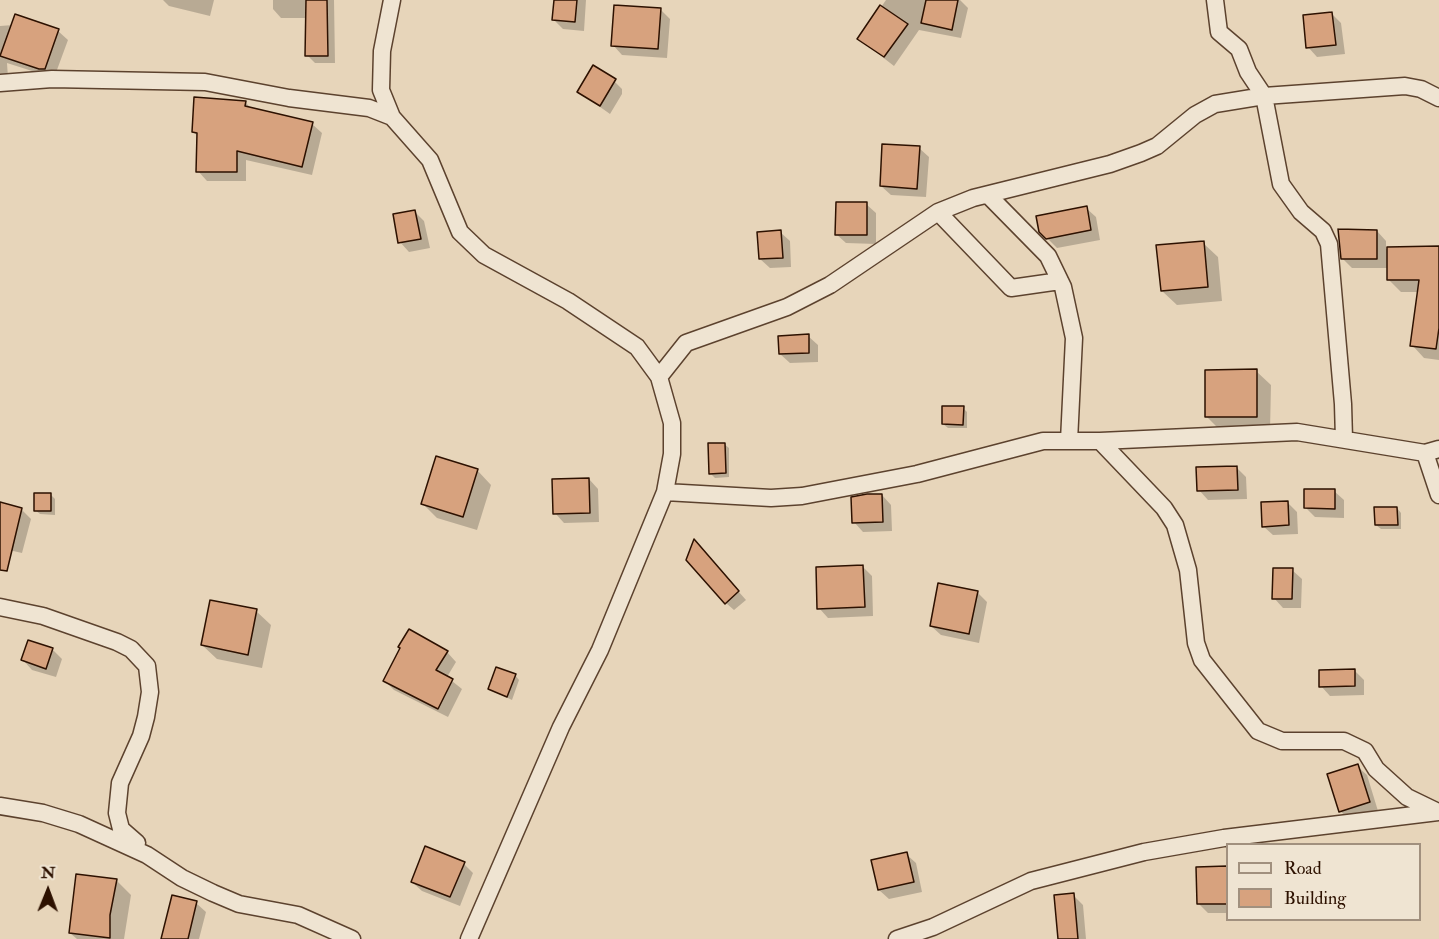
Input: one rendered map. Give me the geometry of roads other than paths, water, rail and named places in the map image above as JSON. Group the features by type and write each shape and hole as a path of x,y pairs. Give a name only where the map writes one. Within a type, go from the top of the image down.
{"street":[{"path":"392,0 380,75 381,90 392,117 430,160 452,217 469,243 484,255 532,280 617,331 645,354 659,377 672,423 672,454 665,492 600,650 561,727 469,939"},
{"path":"1215,0 1219,32 1239,49 1248,72 1264,96 1281,184 1301,212 1323,231 1329,244 1344,439"},
{"path":"0,83 52,79 205,82 289,98 369,108 392,117"},
{"path":"659,377 686,344 787,307 831,285 938,212 958,202 1110,164 1157,146 1205,108 1264,96 1405,86 1422,89 1439,98"},
{"path":"988,195 1048,256 1060,281 1074,338 1069,441"},
{"path":"938,212 1011,288 1060,281"},
{"path":"665,492 771,498 802,496 917,474 1034,442 1297,432 1432,451 1439,495"},
{"path":"897,939 933,927 1031,881 1144,852 1224,838 1439,812 1407,797 1376,769 1365,751 1344,741 1282,741 1258,731 1202,660 1196,643 1188,570 1175,525 1164,508 1100,441"},
{"path":"0,607 43,616 117,642 130,649 147,666 150,692 146,717 141,736 120,783 117,813 121,830 147,855"},
{"path":"0,806 43,813 79,824 147,855 182,878 222,897 239,904 298,915 352,939"}]}
